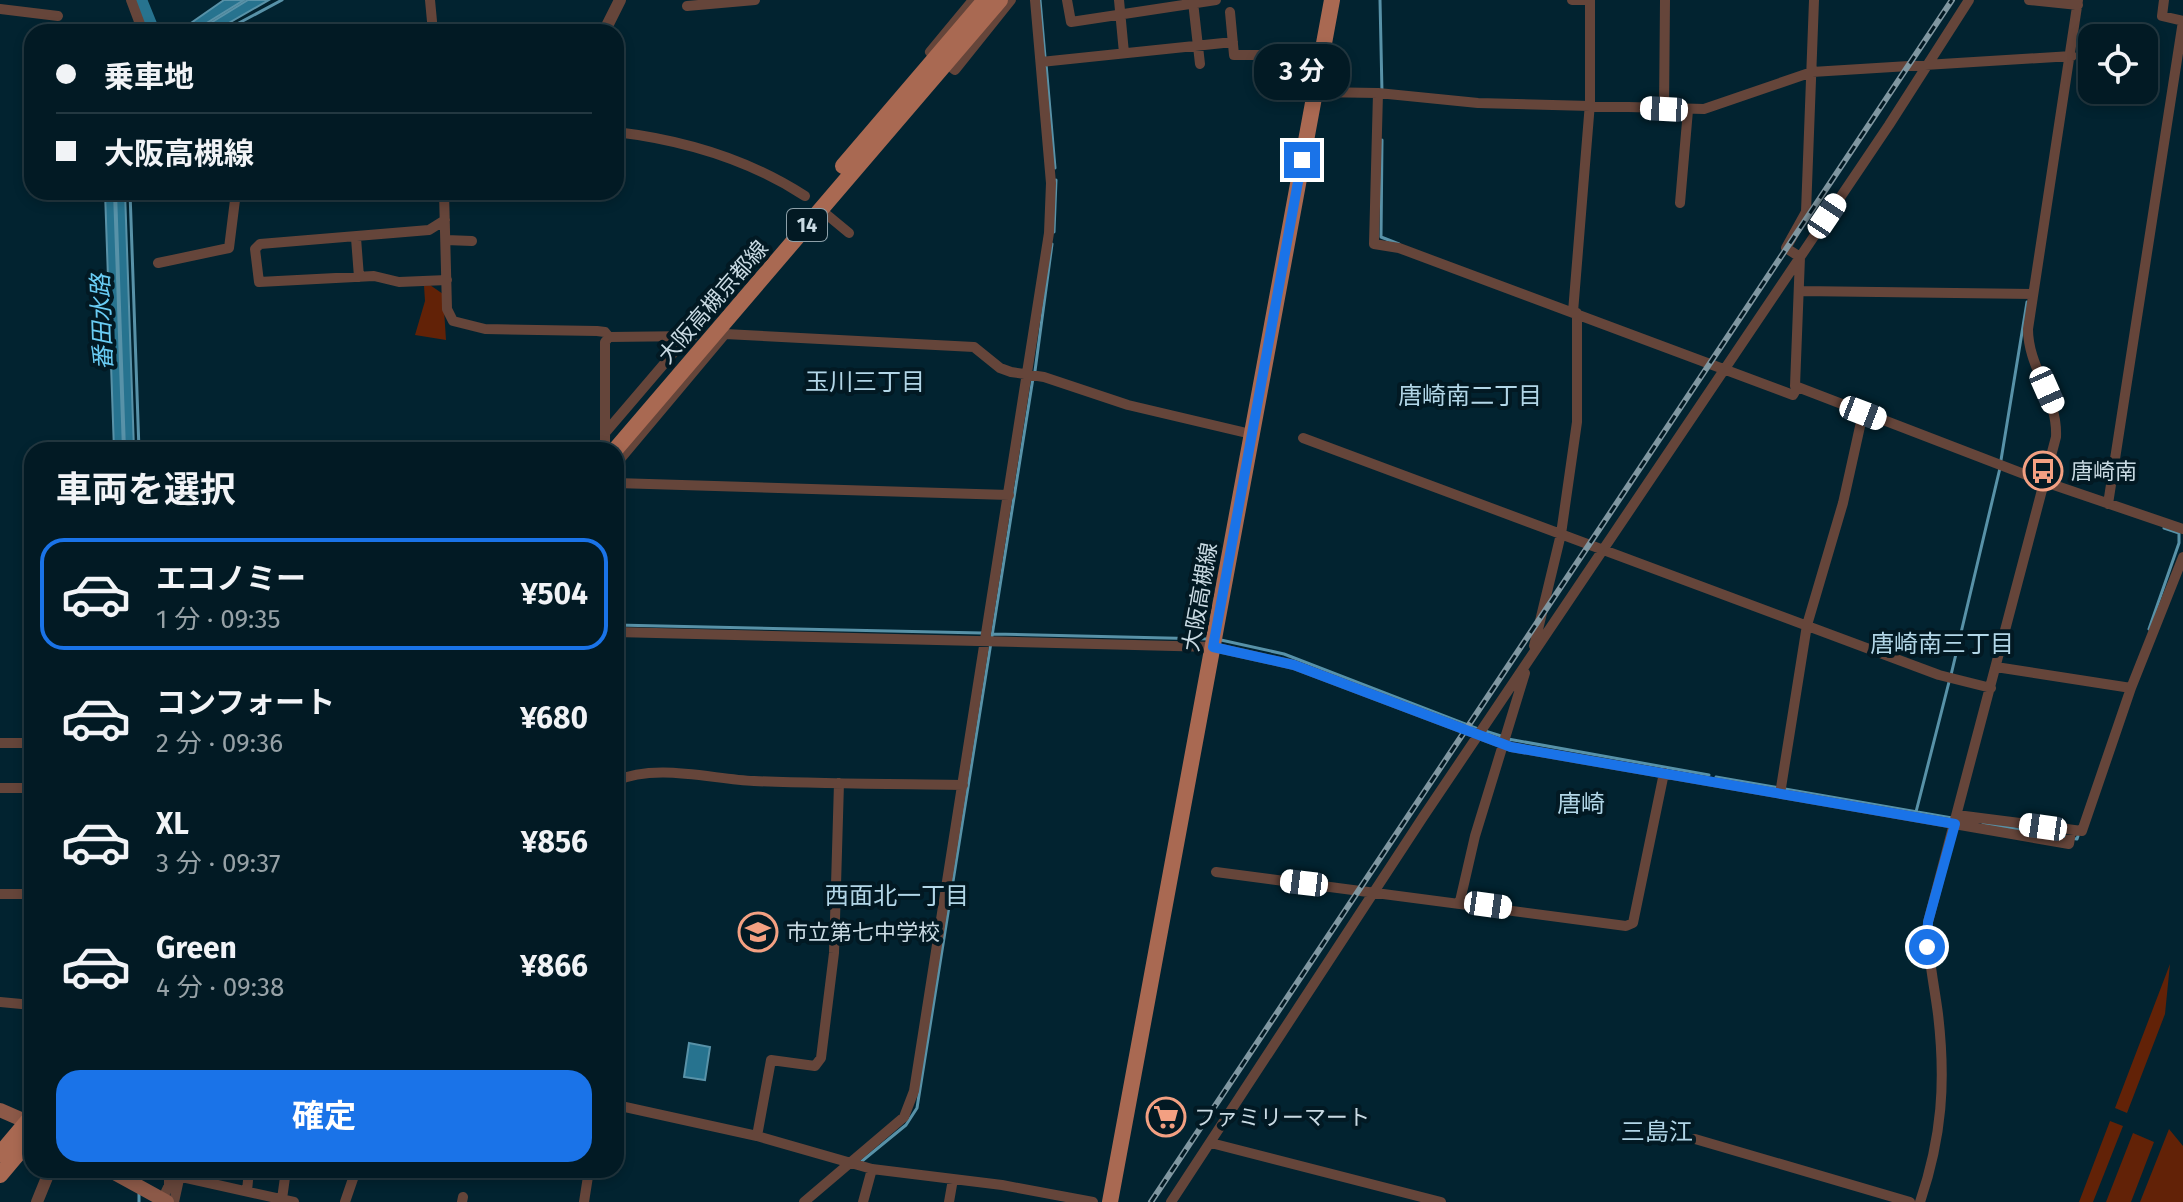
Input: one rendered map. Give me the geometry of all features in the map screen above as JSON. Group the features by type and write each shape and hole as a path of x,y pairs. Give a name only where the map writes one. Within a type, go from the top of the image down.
{"main road":[{"name":"大阪高槻京都線","path":"609,442 985,0"},
{"name":"大阪高槻京都線","path":"610,442 1000,0"},
{"name":"大阪高槻線","path":"1110,1202 1332,0"},
{"path":"0,1110 24,1122"},
{"path":"0,1154 24,1132"},
{"path":"0,1175 24,1136"},
{"path":"124,1178 168,1201"}],"street":[{"path":"131,0 140,24"},
{"path":"430,0 432,24"},
{"path":"608,24 620,0"},
{"path":"687,6 701,2 755,0"},
{"path":"933,55 930,52 973,0"},
{"path":"951,67 955,70 1011,0"},
{"path":"804,1202 910,1109 1051,213 1035,0"},
{"path":"1067,0 1071,22 1216,0"},
{"path":"1119,0 1124,53"},
{"path":"1460,901 1529,660 1561,534 1577,422 1575,312 1590,106 1589,0 1572,0"},
{"path":"1664,109 1665,0"},
{"path":"1800,257 1786,248 1806,212 1814,0"},
{"path":"1171,1202 1969,0"},
{"path":"1920,1202 1943,1111 1938,1014 1927,947 1928,922 2045,482 2057,415 2028,348 2033,294 2078,2 2029,0"},
{"path":"2108,504 2181,48 2183,21 2162,16 2164,0"},
{"path":"1193,3 1200,64"},
{"path":"0,9 58,16"},
{"path":"1230,12 1234,55 1321,55"},
{"path":"1041,62 1233,42"},
{"path":"1315,92 1378,93 1478,103 1688,110 1709,108 1812,72 2072,56"},
{"path":"1378,93 1374,244 1399,248 1793,395 1797,388 1800,257"},
{"path":"1680,203 1688,110"},
{"path":"624,133 663,139 724,155 759,169 805,196"},
{"path":"158,263 229,248 235,200"},
{"path":"444,200 448,312 453,321 485,329 597,331 605,332 609,337"},
{"path":"826,214 849,233"},
{"path":"445,220 429,230 260,244 255,249 259,282 359,277 399,282 447,280"},
{"path":"356,238 359,277"},
{"path":"446,240 472,241"},
{"path":"1800,291 2033,294"},
{"path":"624,454 725,334 974,347 1000,368 1044,377 1128,405 1251,434"},
{"path":"609,337 690,336 609,442"},
{"path":"606,442 605,342 609,337"},
{"path":"1797,388 2045,482 2183,529"},
{"path":"1780,794 1807,625 1843,503 1863,413"},
{"path":"1303,438 1939,675 1991,688"},
{"path":"624,483 1009,495"},
{"path":"624,632 1213,647 1294,665 1503,744 1780,794 2071,832 2082,831 2131,688 2183,557"},
{"path":"1996,667 2131,688"},
{"path":"0,743 24,743"},
{"path":"624,776 654,773 839,783 963,785"},
{"path":"1216,872 1460,901 1626,926 1633,923 1664,773"},
{"path":"757,1136 771,1060 815,1066 821,1058 834,953 839,783"},
{"path":"0,788 24,788"},
{"path":"0,894 24,894"},
{"path":"0,1002 24,1004"},
{"path":"624,1107 757,1136 872,1169 1093,1202"},
{"path":"1695,1139 1910,1202"},
{"path":"1211,1143 1441,1202"},
{"path":"863,1202 872,1169"},
{"path":"37,1202 47,1178"},
{"path":"168,1201 169,1178"},
{"path":"168,1201 179,1178"},
{"path":"194,1178 249,1195 294,1202"},
{"path":"282,1199 285,1178"},
{"path":"345,1202 353,1178"},
{"path":"584,1202 588,1178"},
{"path":"949,1202 953,1179"}],"shaded area":[{"path":"430,285 443,294 446,340 415,335 425,301 424,286"},
{"path":"2170,964 2165,1014 2127,1113 2115,1108"},
{"path":"2110,1121 2123,1126 2093,1202 2079,1202"},
{"path":"2169,1129 2183,1146 2183,1202 2140,1202"},
{"path":"2133,1133 2154,1142 2131,1202 2106,1202"}],"water":[{"path":"224,0 244,0 205,24 190,24"},
{"path":"248,0 269,0 227,24 209,24"},
{"path":"105,200 114,200 123,442 114,442"},
{"path":"116,200 125,200 134,442 125,442"},
{"path":"689,1043 710,1047 705,1080 684,1077"}],"waterway":[{"path":"139,0 149,24"},
{"path":"237,24 282,0"},
{"path":"1040,0 1045,57"},
{"path":"1380,0 1382,92"},
{"path":"1046,64 1055,168"},
{"path":"1382,140 1381,237 1399,244"},
{"path":"1054,232 1056,180"},
{"path":"130,200 139,442"},
{"path":"1035,371 1052,244"},
{"path":"2001,460 2027,302"},
{"path":"862,1161 906,1125 917,1108 1033,378"},
{"path":"1951,675 2000,468"},
{"path":"2149,629 2179,543 2179,533 2164,528"},
{"path":"624,625 982,633"},
{"path":"993,634 1209,639"},
{"path":"1221,640 1284,654 1478,729"},
{"path":"1916,812 1949,682"},
{"path":"1485,731 1501,736"},
{"path":"1508,739 1709,775"},
{"path":"1716,777 1952,818"},
{"path":"1983,823 2046,834"},
{"path":"2055,836 2077,839 2078,836"},
{"path":"138,1178 139,1182"},
{"path":"139,1194 139,1202"}],"railway":[{"path":"1151,1202 1952,0"}],"place":[{"name":"唐崎南","path":"2043,471"},
{"name":"市立第七中学校","path":"758,932"},
{"name":"ファミリーマート","path":"1166,1117"}],"district":[{"name":"玉川三丁目","path":"865,382"},
{"name":"唐崎南二丁目","path":"1470,396"},
{"name":"唐崎南三丁目","path":"1942,644"},
{"name":"唐崎","path":"1581,804"},
{"name":"西面北一丁目","path":"897,896"},
{"name":"三島江","path":"1657,1132"}],"route":[{"path":"1302,160 1213,647 1294,665 1511,747 1955,824 1928,922 1927,947"}],"water label":[{"name":"番田水路","path":"102,322"}]}
